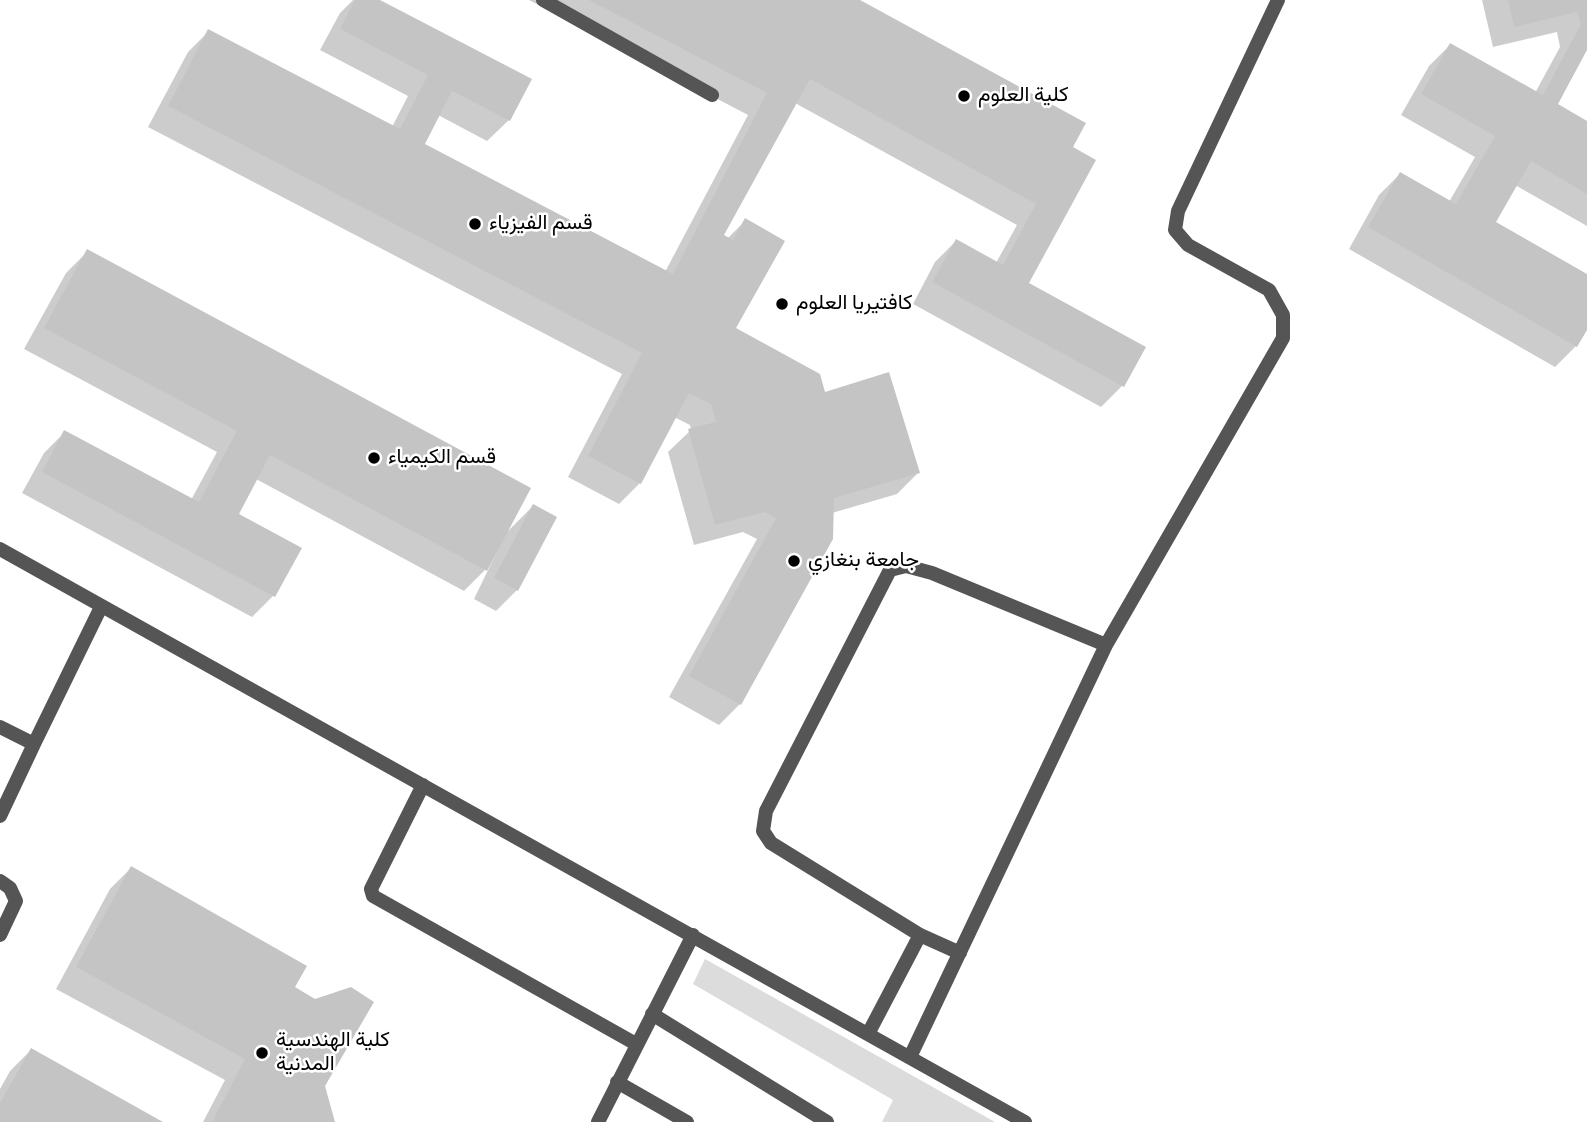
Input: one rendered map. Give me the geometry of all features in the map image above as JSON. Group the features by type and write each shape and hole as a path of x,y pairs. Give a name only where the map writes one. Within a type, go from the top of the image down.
{"lane":[{"path":"543,0 712,95"},
{"path":"910,1057 1107,645 1283,338 1283,315 1269,290 1188,245 1175,230 1178,211 1278,0"},
{"path":"0,549 1025,1122"},
{"path":"960,953 920,936 771,843 763,831 766,811 890,570 906,566 932,573 1107,645"},
{"path":"0,816 101,607"},
{"path":"0,726 34,744"},
{"path":"423,785 371,889 373,896 636,1044"},
{"path":"0,881 10,888 16,901 0,935"},
{"path":"597,1122 693,935"},
{"path":"868,1034 920,936"},
{"path":"652,1014 827,1122"},
{"path":"618,1082 687,1122"}],"shaded area":[{"path":"705,959 995,1122 882,1122 893,1100 693,984"}],"building":[{"path":"355,0 380,0 532,79 510,121 452,91 425,144 673,274 767,93 589,0 860,0 1086,123 1073,147 1096,160 1029,283 1146,347 1124,387 932,282 956,239 1003,265 1036,204 810,79 724,235 733,240 745,218 785,241 736,328 820,374 825,392 889,372 920,473 834,498 833,539 741,705 689,676 776,518 765,512 715,525 688,429 716,422 711,404 689,393 641,484 588,456 642,353 168,106 208,29 400,129 428,75 340,29"},
{"path":"1508,0 1587,0 1587,50 1558,104 1587,121 1587,194 1531,161 1496,222 1587,274 1587,330 1577,347 1368,227 1400,172 1456,204 1495,136 1421,94 1450,43 1543,95 1581,24 1577,12 1514,27"},
{"path":"87,249 531,488 487,571 270,455 239,514 302,548 275,597 42,472 64,430 199,502 237,431 44,328"},
{"path":"533,504 557,517 518,591 494,578"},
{"path":"131,866 307,966 295,987 315,999 351,987 374,1002 325,1086 335,1122 212,1122 245,1059 76,967"},
{"path":"31,1048 163,1122 0,1122 0,1103"}],"place":[{"name":"كلية العلوم","path":"964,96"},
{"name":"قسم الفيزياء","path":"475,224"},
{"name":"كافتيريا العلوم","path":"782,304"},
{"name":"قسم الكيمياء","path":"374,458"},
{"name":"جامعة بنغازي","path":"794,561"},
{"name":"كلية الهندسية المدنية","path":"262,1053"}]}
